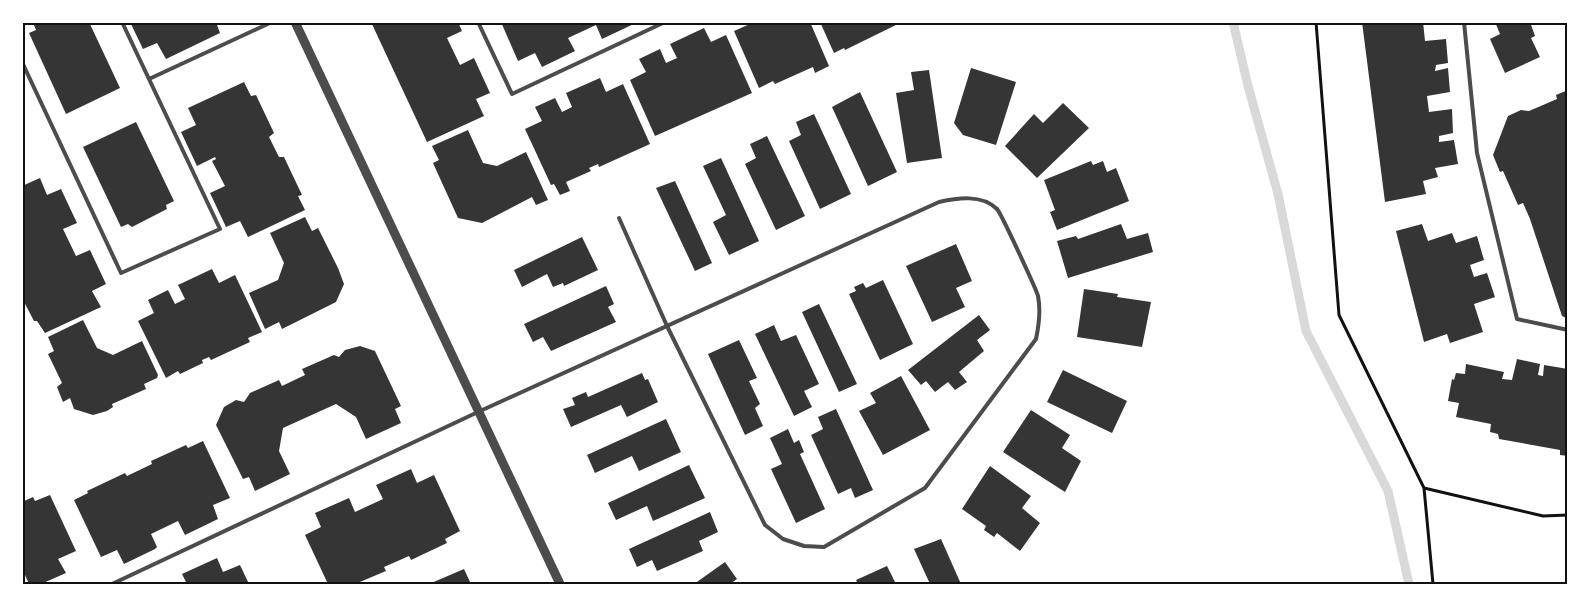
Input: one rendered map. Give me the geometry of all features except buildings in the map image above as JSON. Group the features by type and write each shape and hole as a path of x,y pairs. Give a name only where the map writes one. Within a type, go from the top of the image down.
{"street":[{"path":"295,22 560,584"}],"lane":[{"path":"22,62 121,273 220,229 122,22"},
{"path":"149,79 272,22"},
{"path":"478,22 512,94 665,22"},
{"path":"1464,22 1477,153 1517,319 1568,330"},
{"path":"112,584 478,412 667,326 939,202 960,197 981,200 998,209 1038,295 1039,321 1036,338 924,488 824,547 804,546 783,539 765,525 667,326 619,218"}],"path":[{"path":"1316,22 1338,315 1424,488 1433,584"},
{"path":"1424,488 1543,516 1568,515"}],"waterway":[{"path":"1233,22 1248,86 1278,194 1306,331 1388,491 1409,584"}]}
